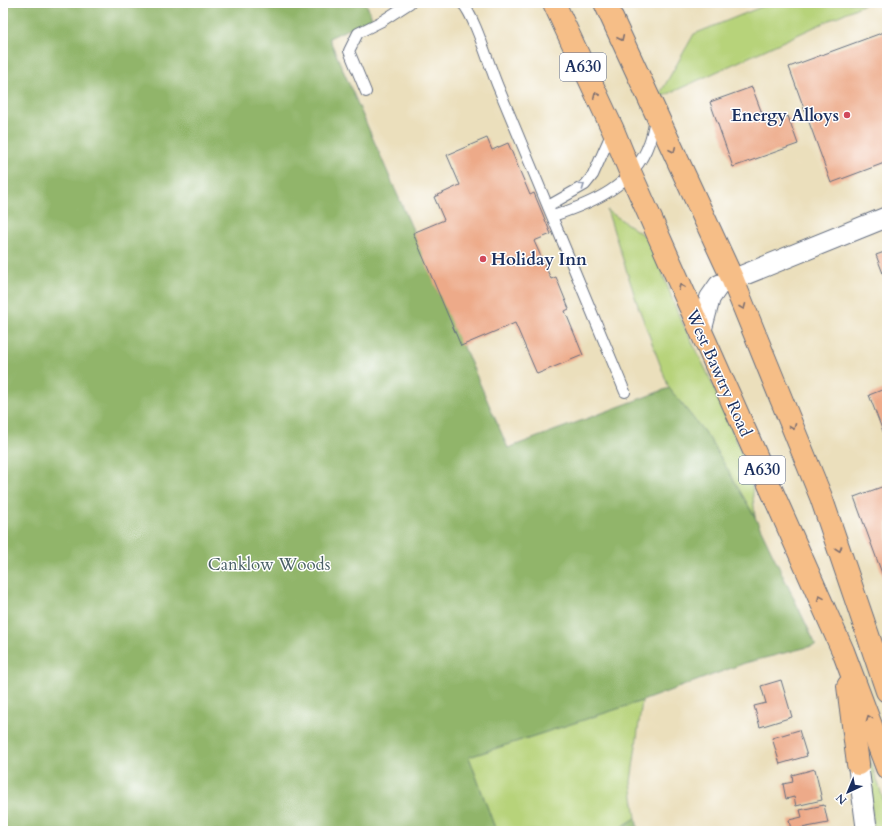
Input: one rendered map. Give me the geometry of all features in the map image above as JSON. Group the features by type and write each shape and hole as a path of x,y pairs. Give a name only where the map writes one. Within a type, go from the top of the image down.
{"main road":[{"name":"West Bawtry Road","path":"554,3 613,130 630,174 843,651 887,768"},
{"name":"A630","path":"605,3 732,278 821,497 887,691"},
{"path":"843,651 858,764"}],"street":[{"path":"701,332 710,298 719,285 732,278 887,217"},
{"path":"858,764 867,831"}],"lane":[{"path":"366,92 349,51 358,33 382,21 410,3"},
{"path":"462,3 472,21 498,88 553,216 625,392"},
{"path":"553,216 599,198 619,185 642,159 649,144 656,115"},
{"path":"548,206 585,185 593,175 613,130"}],"green space":[{"name":"Canklow Woods","path":"3,3 366,3 372,18 329,38 508,448 669,388 709,438 755,517 816,645 745,663 642,701 469,757 496,831 3,831"},
{"path":"771,3 867,3 657,99 694,34"},
{"path":"607,210 649,239 679,316 707,372 751,475 755,517 709,438 669,388 638,306"},
{"path":"642,701 631,782 636,818 615,831 496,831 469,757"},
{"path":"865,749 883,799 887,820 887,831 874,831"},
{"path":"636,818 638,831 615,831"}],"building":[{"name":"Energy Alloys","path":"887,31 887,162 831,183 789,67"},
{"path":"752,87 766,124 788,116 798,144 733,167 710,102"},
{"name":"Holiday Inn","path":"487,138 492,150 508,143 530,195 534,193 551,234 534,241 551,279 556,277 569,309 565,311 583,355 537,374 515,323 461,346 413,233 444,220 434,197 460,185 447,155"},
{"path":"887,251 887,284 876,255"},
{"path":"887,388 887,442 869,395"},
{"path":"887,485 887,587 854,497"},
{"path":"781,680 792,717 760,727 754,706 766,703 761,686"},
{"path":"799,730 807,756 780,764 772,738"},
{"path":"815,769 822,800 796,806 794,797 786,799 783,784 793,782 792,775"},
{"path":"824,805 828,823 791,830 789,820 802,817 800,810"}],"place":[{"name":"Energy Alloys","path":"847,115"},
{"name":"Holiday Inn","path":"483,259"}]}
